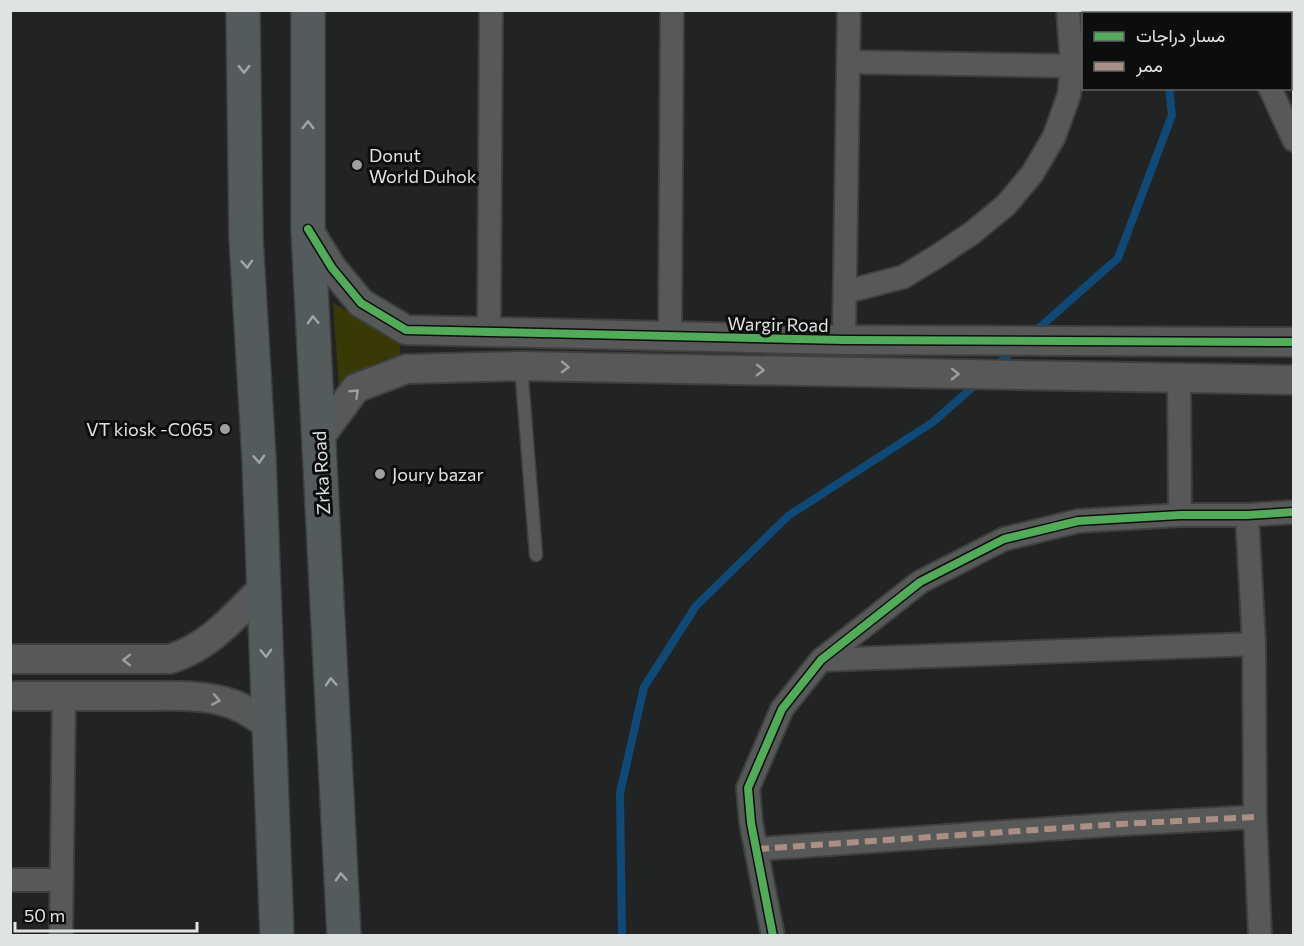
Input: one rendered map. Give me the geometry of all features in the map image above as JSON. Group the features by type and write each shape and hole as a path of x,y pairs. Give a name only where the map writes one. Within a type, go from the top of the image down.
{"main road":[{"path":"243,10 246,237 259,459 277,936"},
{"name":"Zrka Road","path":"308,10 308,229 344,936"}],"street":[{"path":"489,332 491,10"},
{"path":"670,336 672,10"},
{"path":"844,340 849,10"},
{"path":"844,292 903,277 936,257 1006,205 1032,174 1054,137 1068,95 1072,66 1068,10"},
{"path":"848,62 1072,66"},
{"path":"1271,90 1293,141"},
{"name":"Wargir Road","path":"308,229 332,268 361,303 406,330 844,340 1293,342"},
{"path":"431,331 419,335 415,346 418,354 445,367"},
{"path":"319,438 356,388 406,369 521,366 1293,380"},
{"path":"1179,378 1180,515"},
{"path":"772,936 751,823 748,788 782,709 821,660 920,582 1005,539 1078,521 1293,512"},
{"path":"1247,514 1254,644 1255,817 1260,936"},
{"path":"10,659 170,659 183,655 206,642 264,587"},
{"path":"821,660 1254,644"},
{"path":"170,659 175,664 180,677 179,684 171,696"},
{"path":"10,696 211,698 242,708 269,726"},
{"path":"61,936 64,696"},
{"path":"757,849 1097,825 1255,817"},
{"path":"10,880 62,880"}],"lane":[{"path":"521,366 536,555"}],"shaded area":[{"path":"333,303 388,335 400,335 400,358 386,358 339,388"}],"waterway":[{"path":"1039,328 1118,258 1172,115 1169,90"},
{"path":"1000,362 1012,352"},
{"path":"622,936 620,793 644,687 696,606 788,516 933,422 974,386"}],"marked path":[{"path":"757,849 1255,817"}],"cycle path":[{"path":"308,229 332,268 361,303 406,330 844,340 1294,342"},
{"path":"773,936 751,823 748,788 782,709 821,660 920,582 1004,539 1078,521 1294,512"}],"place":[{"name":"Donut World Duhok","path":"357,165"},
{"name":"VT kiosk -C065","path":"225,429"},
{"name":"Joury bazar","path":"380,474"}]}
